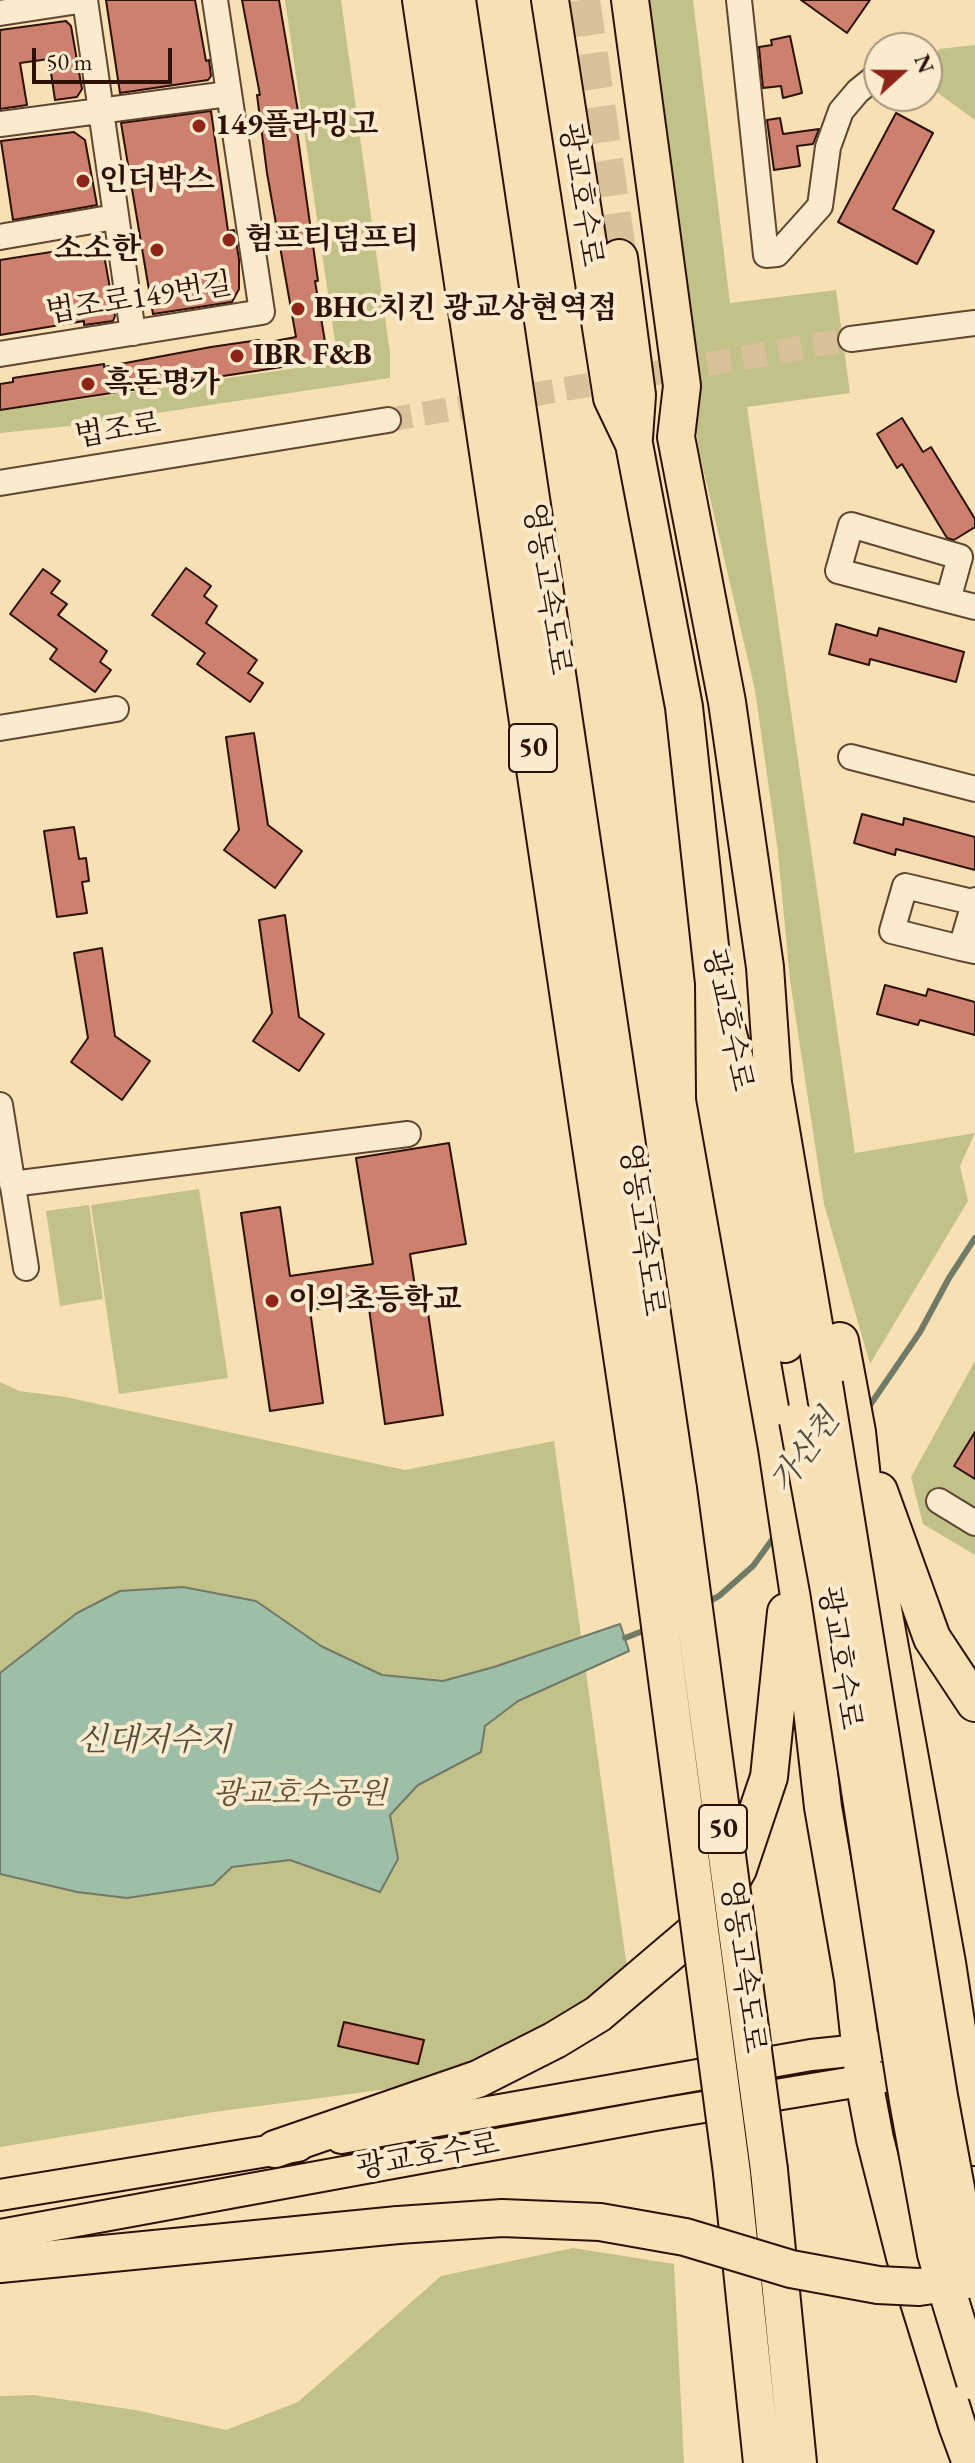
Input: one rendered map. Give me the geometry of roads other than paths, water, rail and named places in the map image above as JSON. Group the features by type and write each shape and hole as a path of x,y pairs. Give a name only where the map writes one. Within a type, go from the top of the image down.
{"highway":[{"name":"영동고속도로","path":"421,0 643,1497 732,2173 762,2463"},
{"name":"영동고속도로","path":"457,0 678,1489 769,2170 798,2463"},
{"name":"광교호수로","path":"550,0 612,398 634,444 684,707 714,983 743,1089 787,1434 829,1590 908,2101 936,2254 975,2382"},
{"name":"광교호수로","path":"630,0 682,386 676,437 727,702 765,967 773,1083 939,2096 975,2276"},
{"path":"634,444 637,395 630,252 660,386 676,437"},
{"path":"765,967 795,1081 842,1352 874,1508 947,1963 967,2046 975,2147"},
{"path":"787,1434 793,1607 853,1979 862,2066 875,2139 905,2257 971,2463"},
{"path":"874,1508 932,1638 975,1703"},
{"path":"275,2149 478,2079 555,2040 598,2014 640,1981 699,1927 714,1911 738,1869 769,1777 793,1607"},
{"path":"0,2264 398,2225 502,2218 600,2222 685,2237 791,2269 878,2285 919,2287 975,2276"}],"main road":[{"name":"광교호수로","path":"0,2235 655,2115 862,2066 967,2046"},
{"name":"광교호수로","path":"0,2195 811,2055 862,2066"}],"street":[{"path":"0,13 85,0 133,333"},
{"name":"법조로149번길","path":"0,354 262,312 215,0"},
{"path":"739,0 766,255 777,254 820,206 828,147 841,111 863,87"},
{"path":"0,124 228,94"},
{"path":"0,237 115,217"},
{"path":"851,339 975,323"},
{"name":"법조로","path":"0,483 388,420"},
{"path":"948,600 960,557 851,525 838,571 948,600 975,607"},
{"path":"0,728 116,709"},
{"path":"851,757 975,789"},
{"path":"905,886 974,901 968,950 892,931 905,886"},
{"path":"0,1105 26,1268"},
{"path":"12,1184 408,1134"},
{"path":"939,1501 975,1523"}],"water":[{"name":"신대저수지","path":"183,1587 256,1601 321,1646 382,1675 443,1681 620,1624 629,1651 518,1701 485,1726 481,1752 418,1785 390,1815 398,1859 380,1892 290,1860 232,1867 213,1885 127,1898 77,1892 0,1874 0,1673 77,1613 120,1591"}],"waterway":[{"name":"가산천","path":"866,1411 920,1332 975,1238"},
{"name":"가산천","path":"706,1603 719,1596 753,1566 777,1533"},
{"name":"가산천","path":"625,1638 648,1629"}],"tunnel":[{"path":"582,0 619,258"},
{"path":"388,420 851,339"}],"place":[{"name":"149플라밍고","path":"199,126"},
{"name":"인더박스","path":"83,181"},
{"name":"험프티덤프티","path":"229,240"},
{"name":"소소한","path":"157,250"},
{"name":"BHC치킨 광교상현역점","path":"298,309"},
{"name":"IBR F&B","path":"237,356"},
{"name":"흑돈명가","path":"88,384"},
{"name":"이의초등학교","path":"272,1301"}],"park label":[{"name":"광교호수공원","path":"300,1795"}]}
